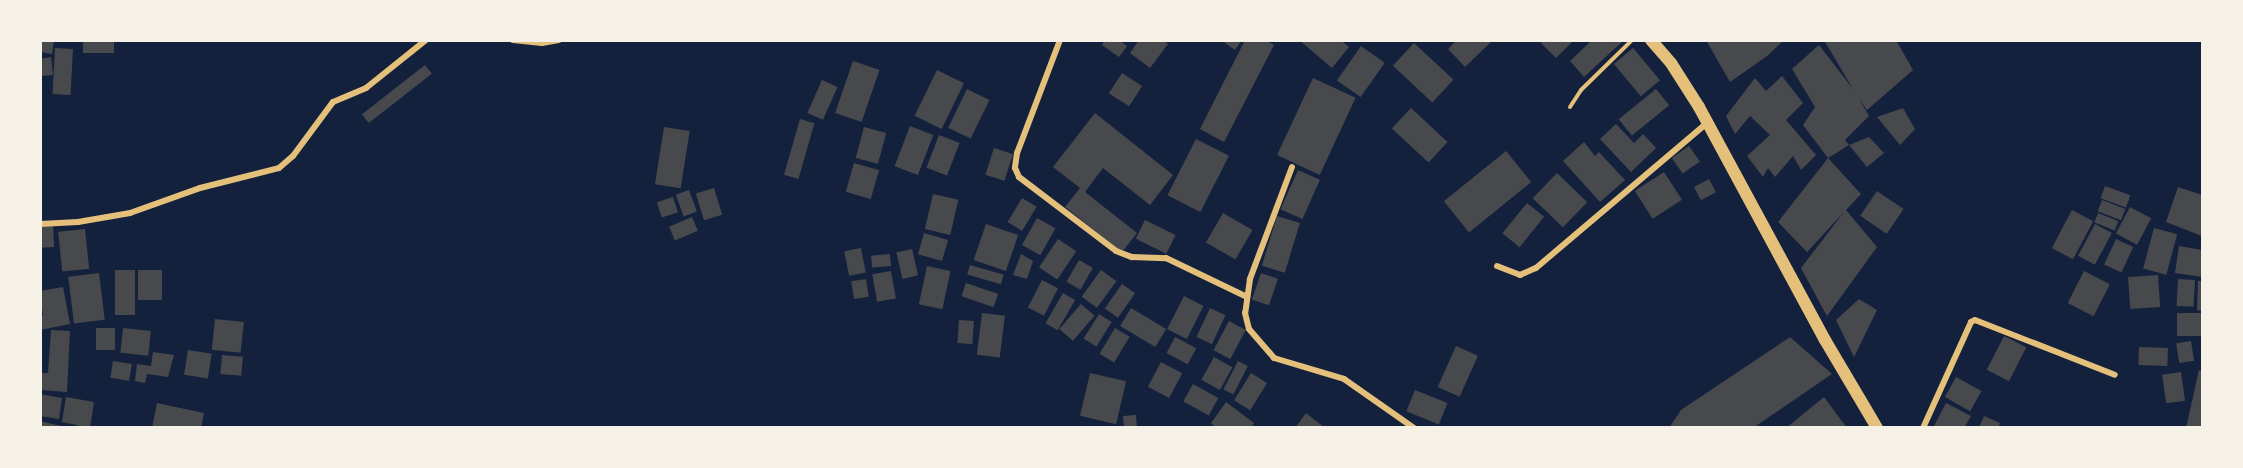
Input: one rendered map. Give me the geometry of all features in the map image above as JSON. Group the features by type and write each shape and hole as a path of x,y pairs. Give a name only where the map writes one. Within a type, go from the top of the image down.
{"main road":[{"path":"1651,40 1671,63 1707,123 1825,340 1877,428"}],"street":[{"path":"40,224 78,222 130,213 200,188 279,168 293,156 333,102 370,85 426,40"},
{"path":"513,40 542,43 559,40"},
{"path":"1060,40 1017,153 1015,168 1018,177 1116,251 1132,257 1166,258 1247,297"},
{"path":"1497,266 1520,275 1536,268 1707,123"},
{"path":"1292,167 1250,279 1245,314 1250,329 1274,358 1344,379 1414,428"},
{"path":"1923,428 1971,322 1975,320 2115,375"}],"path":[{"path":"1569,107 1581,90 1632,40"}],"building":[{"path":"40,40 54,40 52,54 40,52"},
{"path":"83,40 114,40 114,53 83,53"},
{"path":"1105,40 1119,40 1127,46 1119,57 1102,45"},
{"path":"1139,40 1163,40 1168,44 1150,68 1130,53"},
{"path":"1221,40 1242,40 1235,50"},
{"path":"1245,40 1265,40 1274,45 1224,142 1200,129"},
{"path":"1299,40 1341,40 1349,47 1332,68"},
{"path":"1457,40 1493,40 1465,67 1448,49"},
{"path":"1544,40 1574,40 1556,58 1541,43"},
{"path":"1592,40 1624,40 1584,77 1570,61"},
{"path":"1706,40 1784,40 1767,56 1730,82"},
{"path":"1824,40 1896,40 1913,70 1867,110 1859,99 1869,116 1845,140 1849,145 1828,158 1803,125 1815,107 1792,69 1819,45 1853,89"},
{"path":"1414,43 1453,80 1432,102 1393,66"},
{"path":"1361,46 1385,63 1361,97 1337,80"},
{"path":"55,48 73,49 71,95 53,94"},
{"path":"1633,48 1660,80 1641,96 1614,64"},
{"path":"51,57 53,75 40,76 40,59"},
{"path":"853,61 879,70 862,122 835,113"},
{"path":"425,65 432,74 369,123 362,114"},
{"path":"937,70 964,83 942,129 915,116"},
{"path":"1122,73 1142,86 1129,106 1109,93"},
{"path":"1782,76 1803,103 1786,120 1816,155 1801,170 1793,156 1775,177 1768,168 1763,177 1747,156 1770,135 1750,116 1735,134 1726,116 1755,78 1766,91"},
{"path":"1313,78 1356,98 1320,175 1277,155"},
{"path":"822,80 838,87 823,120 807,113"},
{"path":"967,89 989,100 971,139 948,128"},
{"path":"1656,89 1669,105 1632,136 1619,119"},
{"path":"1411,108 1448,142 1428,163 1392,128"},
{"path":"1903,108 1915,129 1900,145 1877,117"},
{"path":"1095,113 1173,175 1150,205 1103,168 1085,192 1137,233 1122,252 1065,207 1080,188 1053,167"},
{"path":"800,119 814,123 798,179 784,175"},
{"path":"1616,124 1634,143 1643,134 1656,148 1631,172 1600,139"},
{"path":"910,126 933,135 918,175 895,166"},
{"path":"664,127 690,131 681,188 655,184"},
{"path":"864,127 886,133 878,164 856,158"},
{"path":"939,135 960,143 947,176 926,168"},
{"path":"1869,137 1884,153 1867,167 1849,145"},
{"path":"1196,139 1229,156 1200,212 1167,195"},
{"path":"1584,142 1595,156 1599,152 1625,180 1600,202 1563,161"},
{"path":"1689,146 1700,162 1683,174 1672,158"},
{"path":"994,148 1013,154 1004,181 985,175"},
{"path":"1506,151 1531,182 1469,232 1444,201"},
{"path":"1828,158 1861,194 1846,210 1877,247 1827,316 1801,268 1844,212 1807,252 1778,222"},
{"path":"854,163 879,170 871,199 846,192"},
{"path":"1298,170 1320,180 1302,219 1281,209"},
{"path":"1664,172 1682,200 1653,219 1635,191"},
{"path":"1557,173 1587,202 1563,227 1533,198"},
{"path":"1709,179 1716,192 1701,200 1694,187"},
{"path":"2105,186 2130,195 2126,207 2101,198"},
{"path":"2178,187 2202,195 2202,236 2166,222"},
{"path":"714,188 722,215 704,220 696,194"},
{"path":"689,190 697,212 684,216 676,195"},
{"path":"1877,191 1904,209 1887,234 1860,216"},
{"path":"933,194 958,200 950,235 925,229"},
{"path":"673,197 678,212 662,217 657,202"},
{"path":"1022,198 1037,207 1022,231 1008,222"},
{"path":"2102,200 2125,209 2121,220 2098,211"},
{"path":"1527,203 1544,217 1520,247 1502,233"},
{"path":"2130,207 2151,218 2137,245 2116,233"},
{"path":"2072,210 2093,221 2073,259 2052,248"},
{"path":"1223,213 1252,230 1235,259 1206,242"},
{"path":"2098,213 2118,221 2115,231 2094,222"},
{"path":"1277,216 1300,223 1285,273 1262,266"},
{"path":"692,217 698,231 675,241 669,227"},
{"path":"1037,218 1055,228 1040,255 1022,245"},
{"path":"1145,220 1176,235 1166,254 1136,239"},
{"path":"986,224 1018,235 1006,271 974,260"},
{"path":"2095,224 2112,233 2095,265 2078,256"},
{"path":"53,226 54,247 41,248 40,227"},
{"path":"2154,228 2177,234 2166,275 2143,269"},
{"path":"85,229 89,269 62,272 58,232"},
{"path":"924,233 948,240 942,261 918,254"},
{"path":"1058,239 1076,251 1057,279 1039,267"},
{"path":"2116,239 2133,247 2121,272 2104,264"},
{"path":"2179,246 2202,250 2202,277 2175,273"},
{"path":"861,248 866,273 849,276 844,251"},
{"path":"912,249 918,275 902,279 896,253"},
{"path":"890,254 891,266 872,268 871,256"},
{"path":"1021,254 1033,261 1027,279 1013,275"},
{"path":"1079,260 1093,268 1080,290 1066,282"},
{"path":"970,265 1004,275 1001,284 967,275"},
{"path":"927,266 950,271 942,309 919,304"},
{"path":"115,270 135,270 135,315 115,315"},
{"path":"138,270 162,270 162,300 138,300"},
{"path":"1101,270 1116,281 1097,308 1082,297"},
{"path":"891,271 896,299 877,302 872,274"},
{"path":"2084,271 2110,284 2093,316 2068,303"},
{"path":"99,273 105,320 74,323 68,277"},
{"path":"1261,273 1278,279 1269,305 1252,299"},
{"path":"2158,275 2160,307 2130,309 2128,277"},
{"path":"866,279 869,297 854,299 851,281"},
{"path":"2178,279 2195,280 2194,307 2177,306"},
{"path":"1042,280 1058,288 1044,316 1028,308"},
{"path":"2198,281 2202,281 2202,311 2197,310"},
{"path":"966,283 998,294 994,307 961,296"},
{"path":"1122,284 1135,293 1118,318 1105,309"},
{"path":"63,287 70,324 40,330 40,316 43,316 40,291"},
{"path":"1063,293 1075,300 1058,330 1046,323"},
{"path":"1184,296 1204,306 1187,339 1167,329"},
{"path":"1859,299 1877,310 1854,357 1836,320"},
{"path":"1081,304 1095,316 1073,341 1059,329"},
{"path":"1131,308 1166,329 1155,347 1120,326"},
{"path":"1210,308 1225,315 1212,344 1196,337"},
{"path":"982,313 1005,316 1000,357 977,355"},
{"path":"2177,313 2202,313 2202,336 2177,336"},
{"path":"1099,314 1112,322 1096,347 1084,339"},
{"path":"215,319 244,322 241,353 212,350"},
{"path":"959,320 974,321 972,344 957,343"},
{"path":"1229,321 1246,330 1230,359 1214,350"},
{"path":"96,328 115,328 115,350 96,350"},
{"path":"123,328 151,331 148,356 120,353"},
{"path":"1115,328 1130,337 1114,362 1100,354"},
{"path":"51,330 70,331 67,392 40,390 40,373 48,373"},
{"path":"2004,336 2026,347 2009,381 1987,370"},
{"path":"1175,337 1196,348 1188,364 1167,353"},
{"path":"1790,337 1832,374 1753,428 1669,428 1681,410"},
{"path":"2191,341 2194,361 2179,363 2176,343"},
{"path":"1456,346 1478,356 1460,397 1438,387"},
{"path":"2139,347 2168,348 2167,366 2138,365"},
{"path":"188,350 212,354 208,378 184,375"},
{"path":"153,352 174,355 168,377 147,374 145,383 135,381 137,364 151,366"},
{"path":"222,355 243,357 241,376 220,374"},
{"path":"1214,357 1232,367 1220,390 1201,380"},
{"path":"113,361 132,364 129,381 110,378"},
{"path":"1238,361 1248,366 1233,395 1223,390"},
{"path":"1161,362 1182,373 1169,398 1148,387"},
{"path":"2199,370 2202,371 2202,428 2186,428"},
{"path":"2181,372 2185,401 2166,403 2162,375"},
{"path":"1090,373 1126,381 1116,424 1080,416"},
{"path":"1251,373 1267,383 1250,410 1234,400"},
{"path":"1956,377 1981,391 1970,411 1945,397"},
{"path":"1193,384 1218,398 1209,416 1183,401"},
{"path":"1415,390 1447,403 1439,424 1406,411"},
{"path":"40,394 62,398 59,419 40,416"},
{"path":"66,397 94,402 90,428 77,428 77,425 62,422"},
{"path":"1824,397 1847,428 1786,428"},
{"path":"1226,402 1254,423 1251,428 1216,428 1211,423"},
{"path":"157,403 204,413 201,428 152,428"},
{"path":"1946,403 1971,416 1964,428 1933,428"},
{"path":"1306,413 1325,428 1295,428"},
{"path":"1136,415 1137,428 1124,428 1123,416"},
{"path":"1984,416 2000,423 1998,428 1979,428"},
{"path":"40,421 65,427 40,428"}]}
